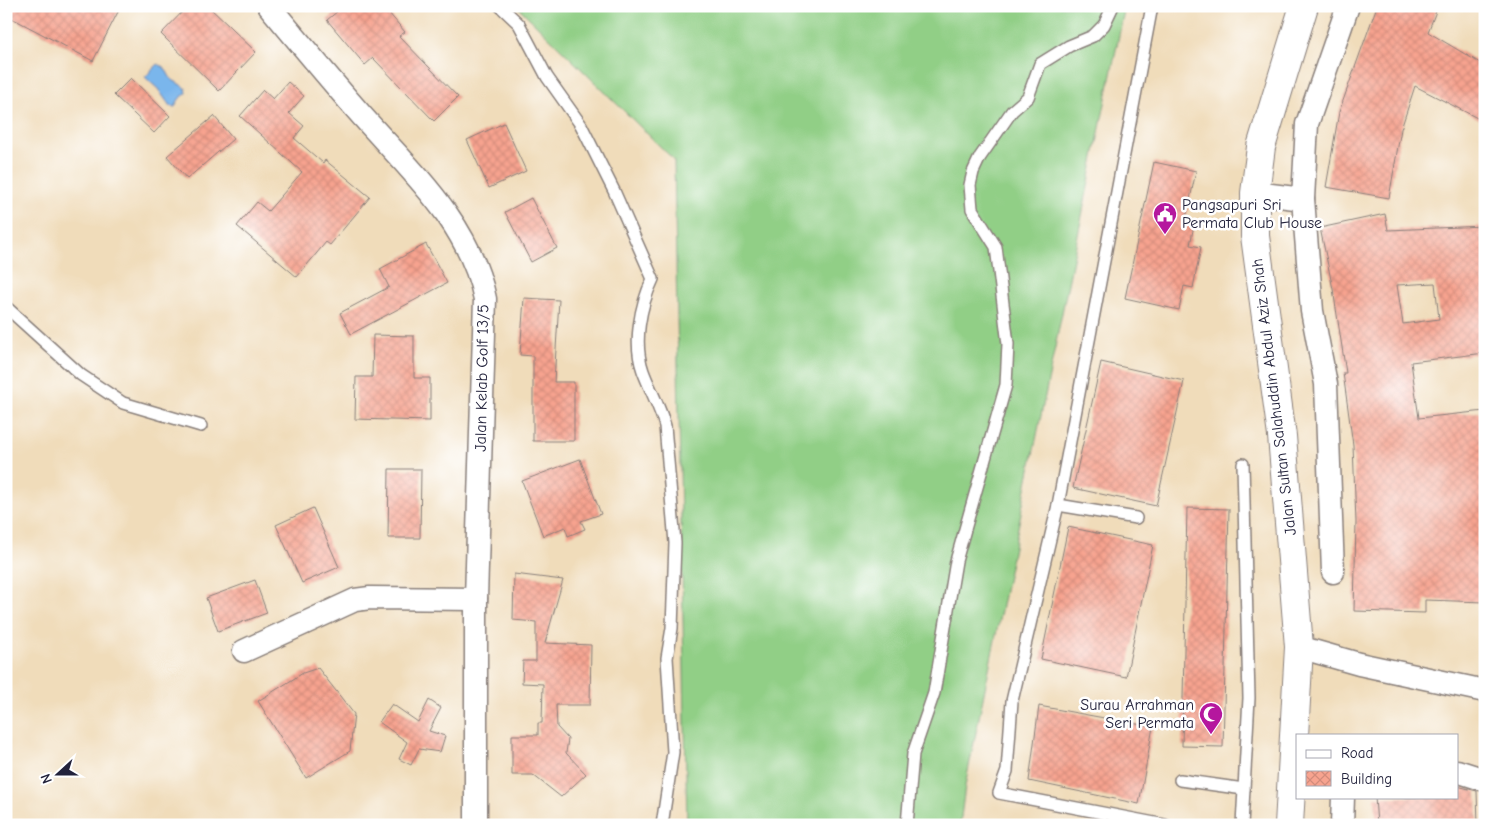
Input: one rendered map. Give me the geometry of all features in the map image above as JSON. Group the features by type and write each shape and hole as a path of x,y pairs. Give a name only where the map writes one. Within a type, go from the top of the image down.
{"street":[{"name":"Jalan Kelab Golf 13/5","path":"269,6 442,206 469,249 480,277 485,299 476,599 476,825"},
{"name":"Jalan Sultan Salahuddin Abdul Aziz Shah","path":"1289,825 1299,648 1282,436 1255,236 1255,192 1262,147 1304,6"},
{"path":"1333,572 1326,384 1312,312 1303,199 1307,124 1348,6"},
{"path":"1255,192 1303,199"},
{"path":"244,652 355,600 370,598 476,599"},
{"path":"1299,648 1359,664 1485,691"},
{"path":"1458,771 1485,780"},
{"path":"1342,825 1343,798"}],"lane":[{"path":"500,6 520,24 547,77 581,125 614,191 653,280 648,290 639,325 638,348 642,369 665,426 675,544 672,628 667,658 673,752 662,825"},
{"path":"906,825 912,754 934,692 956,561 1006,385 1008,344 996,247 972,209 970,185 973,172 980,157 1012,111 1028,97 1040,64 1069,46 1093,36 1104,25 1113,6"},
{"path":"1152,6 1058,505 1012,701 1007,771 999,793 1165,825"},
{"path":"6,307 81,375 123,403 201,426"},
{"path":"1242,825 1249,698 1244,464"},
{"path":"1058,505 1136,518"},
{"path":"1180,780 1244,789"}],"green space":[{"path":"517,6 1125,6 965,786 960,825 687,825 674,160"}],"water":[{"path":"158,64 165,68 171,79 186,88 187,93 179,99 175,107 170,106 158,89 145,77"}],"building":[{"path":"6,6 121,6 93,61 6,15"},
{"path":"188,6 208,6 256,52 219,91 161,34"},
{"path":"344,6 383,6 405,32 399,36 458,97 434,121 373,58 365,65 327,20"},
{"path":"1377,6 1438,6 1428,32 1485,66 1485,122 1415,86 1401,129 1389,198 1326,187 1339,112"},
{"path":"131,78 170,116 154,133 114,95"},
{"path":"288,82 304,96 289,113 304,126 294,138 323,163 325,160 370,197 330,245 326,242 297,277 237,226 257,202 268,211 302,172 240,116 263,90 273,99"},
{"path":"214,116 233,139 187,179 167,156"},
{"path":"504,123 526,171 489,188 467,140"},
{"name":"Pangsapuri Sri Permata Club House","path":"1154,162 1196,171 1185,223 1194,225 1190,245 1201,247 1193,288 1184,286 1179,310 1125,298"},
{"path":"531,198 557,248 531,262 505,212"},
{"path":"1385,214 1388,230 1485,226 1485,353 1411,362 1419,418 1485,411 1485,602 1425,600 1425,613 1354,611 1356,522 1353,445 1343,373 1346,373 1333,289 1320,228","holes":["1435,283 1439,319 1403,324 1397,285"]},
{"path":"426,244 447,283 351,334 340,313 389,287 380,269"},
{"path":"524,298 559,300 554,382 574,382 574,441 533,441 533,356 520,355"},
{"path":"373,335 414,336 414,378 430,378 430,421 355,419 356,377 372,377"},
{"path":"1101,362 1184,381 1156,506 1073,488"},
{"path":"580,459 601,514 581,521 585,529 568,536 565,527 543,536 522,481"},
{"path":"389,469 421,469 420,538 388,538"},
{"path":"313,508 339,567 302,583 276,525"},
{"path":"1187,508 1229,509 1223,747 1182,746"},
{"path":"1068,527 1153,545 1126,677 1041,659"},
{"path":"514,574 563,580 545,643 591,645 590,705 556,705 557,727 568,739 566,753 586,774 561,797 533,775 512,775 512,735 538,735 538,723 542,723 543,684 522,683 523,661 536,661 536,622 513,620"},
{"path":"255,580 267,613 218,631 206,598"},
{"path":"318,668 354,714 350,751 306,778 258,701 303,673"},
{"path":"429,700 441,708 429,731 445,736 440,752 419,749 411,765 399,759 407,742 379,722 392,704 418,722"},
{"path":"1039,706 1153,727 1139,804 1029,781"},
{"path":"1458,786 1477,791 1478,825 1377,825 1375,798 1458,798"}],"place":[{"name":"Pangsapuri Sri Permata Club House","path":"1165,235"},
{"name":"Surau Arrahman Seri Permata","path":"1211,735"}]}
